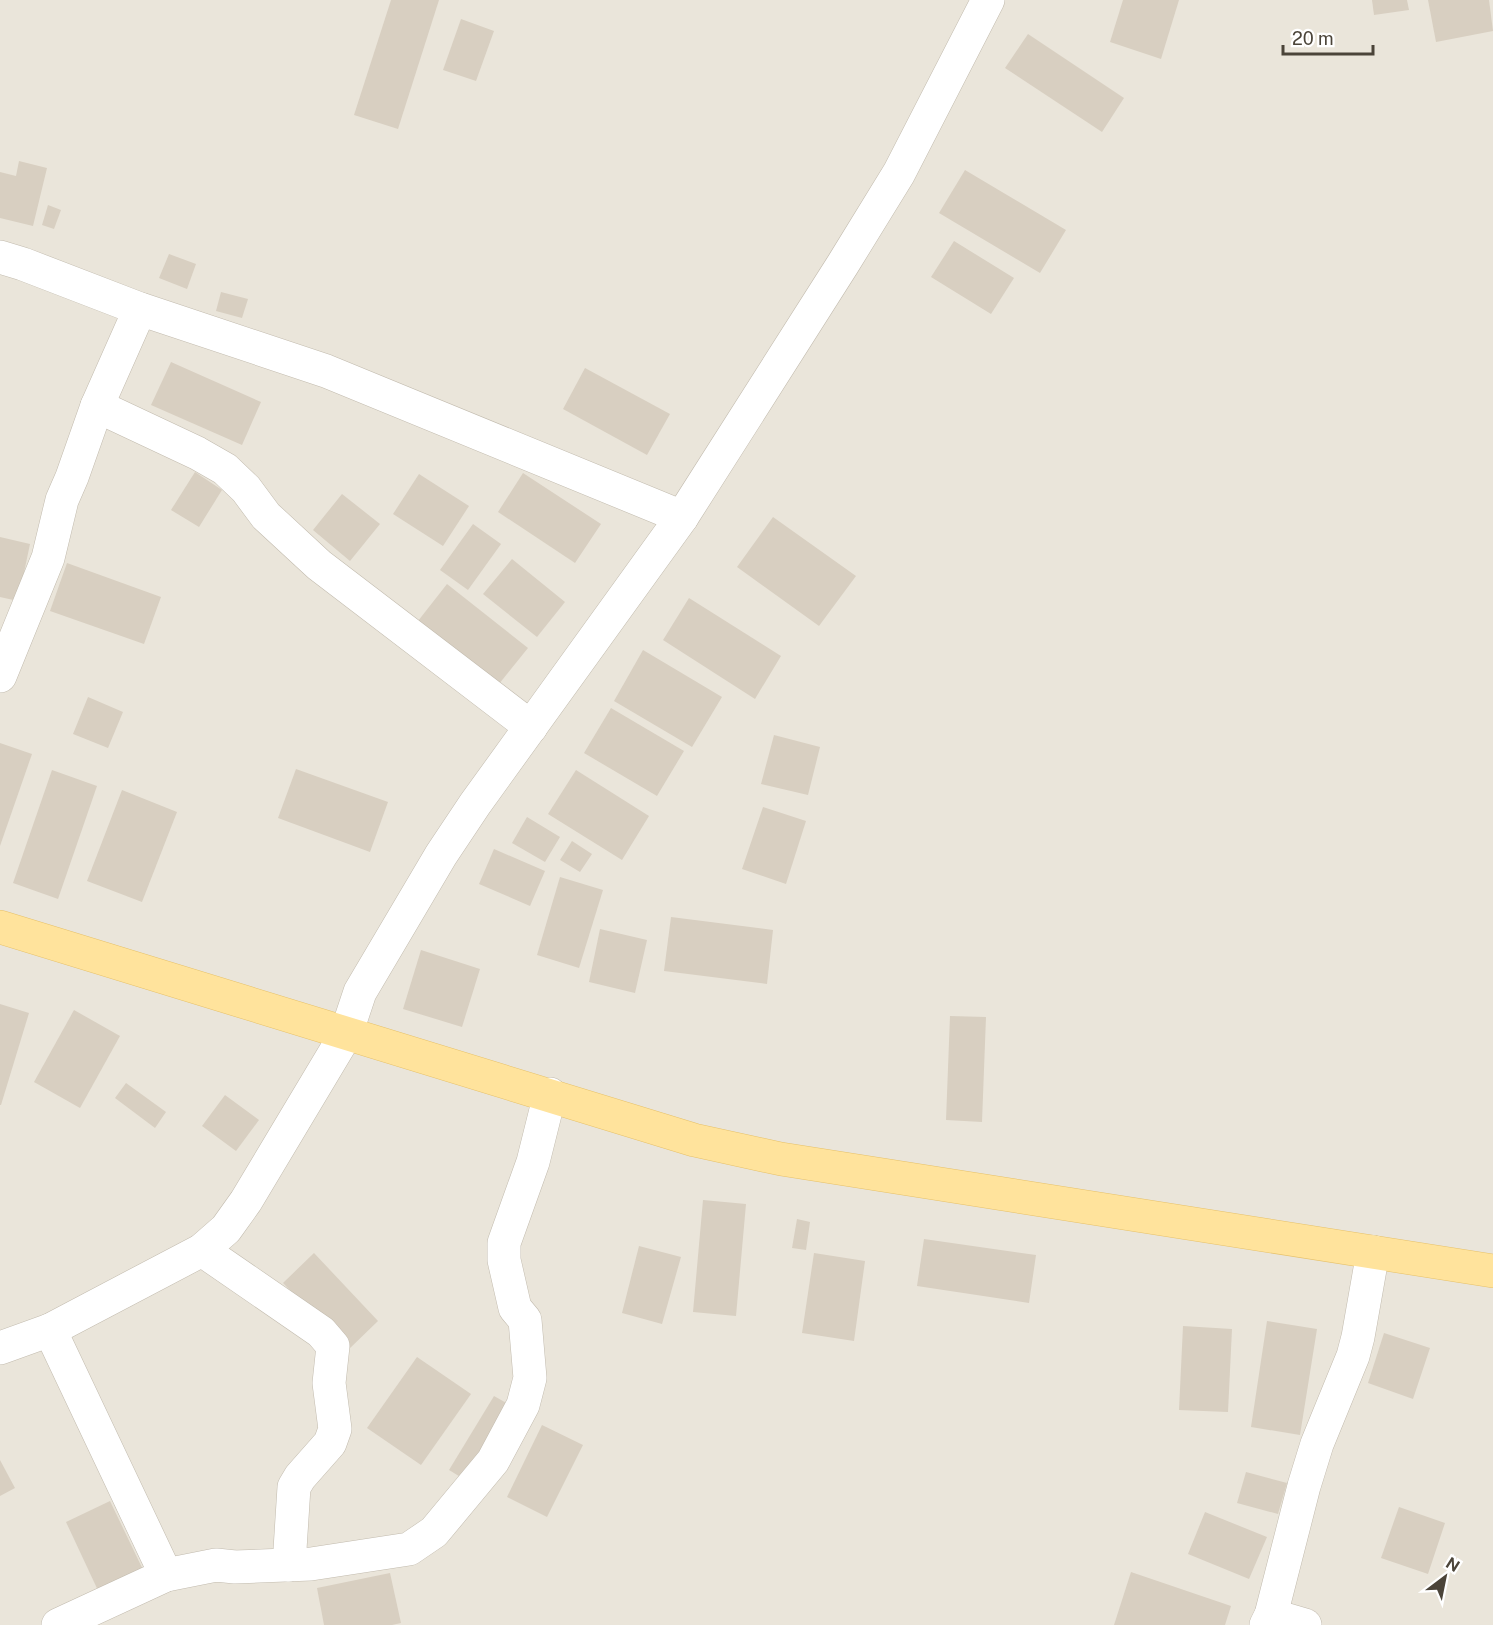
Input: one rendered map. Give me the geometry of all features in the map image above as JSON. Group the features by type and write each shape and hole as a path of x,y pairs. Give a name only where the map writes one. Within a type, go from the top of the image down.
{"main road":[{"path":"0,927 694,1140 781,1159 1493,1271"}],"street":[{"path":"0,1348 50,1330 202,1250 226,1229 246,1201 346,1034 360,992 404,915 470,812 682,517 899,173 987,0"},
{"path":"0,258 23,264 140,309 326,371 682,517"},
{"path":"0,676 48,558 62,500 97,406 140,309"},
{"path":"97,406 197,453 225,469 246,489 266,516 319,565 531,727"},
{"path":"58,1625 166,1575 216,1565 235,1567 311,1564 409,1549 434,1532 493,1461 523,1405 531,1378 525,1320 515,1308 504,1260 504,1243 533,1162 550,1094"},
{"path":"202,1250 321,1332 333,1346 329,1383 335,1429 330,1443 294,1487 289,1565"},
{"path":"1305,1625 1269,1620 1317,1444 1356,1347 1373,1252"},
{"path":"50,1330 166,1575"}],"shaded area":[{"path":"0,0 1493,0 1493,1625 0,1625"}],"building":[{"path":"391,0 439,0 398,129 354,115"},
{"path":"1123,0 1179,0 1161,59 1110,42"},
{"path":"1372,0 1407,0 1409,10 1374,15"},
{"path":"1428,0 1489,0 1493,31 1436,42"},
{"path":"461,19 494,31 476,81 443,70"},
{"path":"1028,34 1124,98 1102,132 1005,68"},
{"path":"19,161 47,168 33,226 0,218 0,172 16,176"},
{"path":"965,170 1066,230 1040,273 939,213"},
{"path":"48,205 61,210 54,229 42,225"},
{"path":"954,241 1014,278 991,314 931,277"},
{"path":"169,254 196,264 187,289 159,278"},
{"path":"221,292 248,299 242,318 216,311"},
{"path":"171,362 261,402 242,445 151,405"},
{"path":"585,368 670,414 647,455 563,409"},
{"path":"195,472 222,490 199,527 171,510"},
{"path":"523,473 601,524 575,563 498,512"},
{"path":"419,474 469,506 443,546 393,514"},
{"path":"342,494 380,524 350,561 313,530"},
{"path":"773,517 856,576 819,626 737,567"},
{"path":"473,524 501,544 468,590 440,570"},
{"path":"0,537 30,544 18,601 0,597"},
{"path":"512,559 565,602 537,637 483,594"},
{"path":"67,563 161,597 144,644 50,611"},
{"path":"447,584 528,648 499,684 418,621"},
{"path":"689,598 781,656 755,699 663,640"},
{"path":"643,650 722,697 692,747 614,701"},
{"path":"88,697 123,712 108,748 73,734"},
{"path":"611,708 684,751 657,796 584,753"},
{"path":"774,735 820,747 808,795 761,784"},
{"path":"0,743 32,754 0,846"},
{"path":"296,769 388,802 370,852 278,818"},
{"path":"52,770 97,786 58,899 13,883"},
{"path":"576,770 649,816 622,860 548,814"},
{"path":"122,790 177,812 142,902 87,881"},
{"path":"763,807 806,821 786,884 742,869"},
{"path":"527,817 560,837 545,862 512,843"},
{"path":"572,841 592,854 580,872 560,860"},
{"path":"494,849 545,871 530,906 479,884"},
{"path":"560,877 603,890 579,968 537,955"},
{"path":"671,917 773,930 767,984 664,971"},
{"path":"600,929 647,940 635,993 589,982"},
{"path":"421,950 480,969 462,1027 403,1009"},
{"path":"0,1004 29,1013 1,1105 0,1105"},
{"path":"74,1010 120,1036 80,1108 34,1082"},
{"path":"950,1016 986,1017 982,1122 946,1120"},
{"path":"126,1083 166,1112 155,1128 115,1098"},
{"path":"225,1095 259,1120 236,1151 202,1126"},
{"path":"703,1200 746,1204 736,1316 693,1312"},
{"path":"797,1219 810,1222 806,1250 792,1248"},
{"path":"924,1239 1036,1255 1029,1303 917,1286"},
{"path":"639,1246 681,1257 662,1324 622,1313"},
{"path":"314,1253 378,1321 348,1350 283,1283"},
{"path":"814,1253 865,1261 854,1341 802,1333"},
{"path":"1267,1321 1317,1329 1300,1435 1251,1427"},
{"path":"1183,1326 1232,1329 1228,1412 1179,1410"},
{"path":"1384,1333 1430,1348 1413,1399 1368,1383"},
{"path":"417,1357 471,1394 421,1465 367,1428"},
{"path":"494,1396 517,1409 472,1484 449,1470"},
{"path":"542,1425 583,1445 547,1517 507,1497"},
{"path":"0,1460 15,1488 0,1496"},
{"path":"1246,1472 1287,1483 1278,1514 1237,1503"},
{"path":"110,1501 147,1578 102,1599 66,1522"},
{"path":"1399,1507 1445,1523 1428,1574 1381,1558"},
{"path":"1205,1512 1267,1537 1249,1579 1188,1554"},
{"path":"1131,1572 1231,1606 1225,1625 1114,1625"},
{"path":"390,1573 401,1623 324,1625 317,1588"}]}
